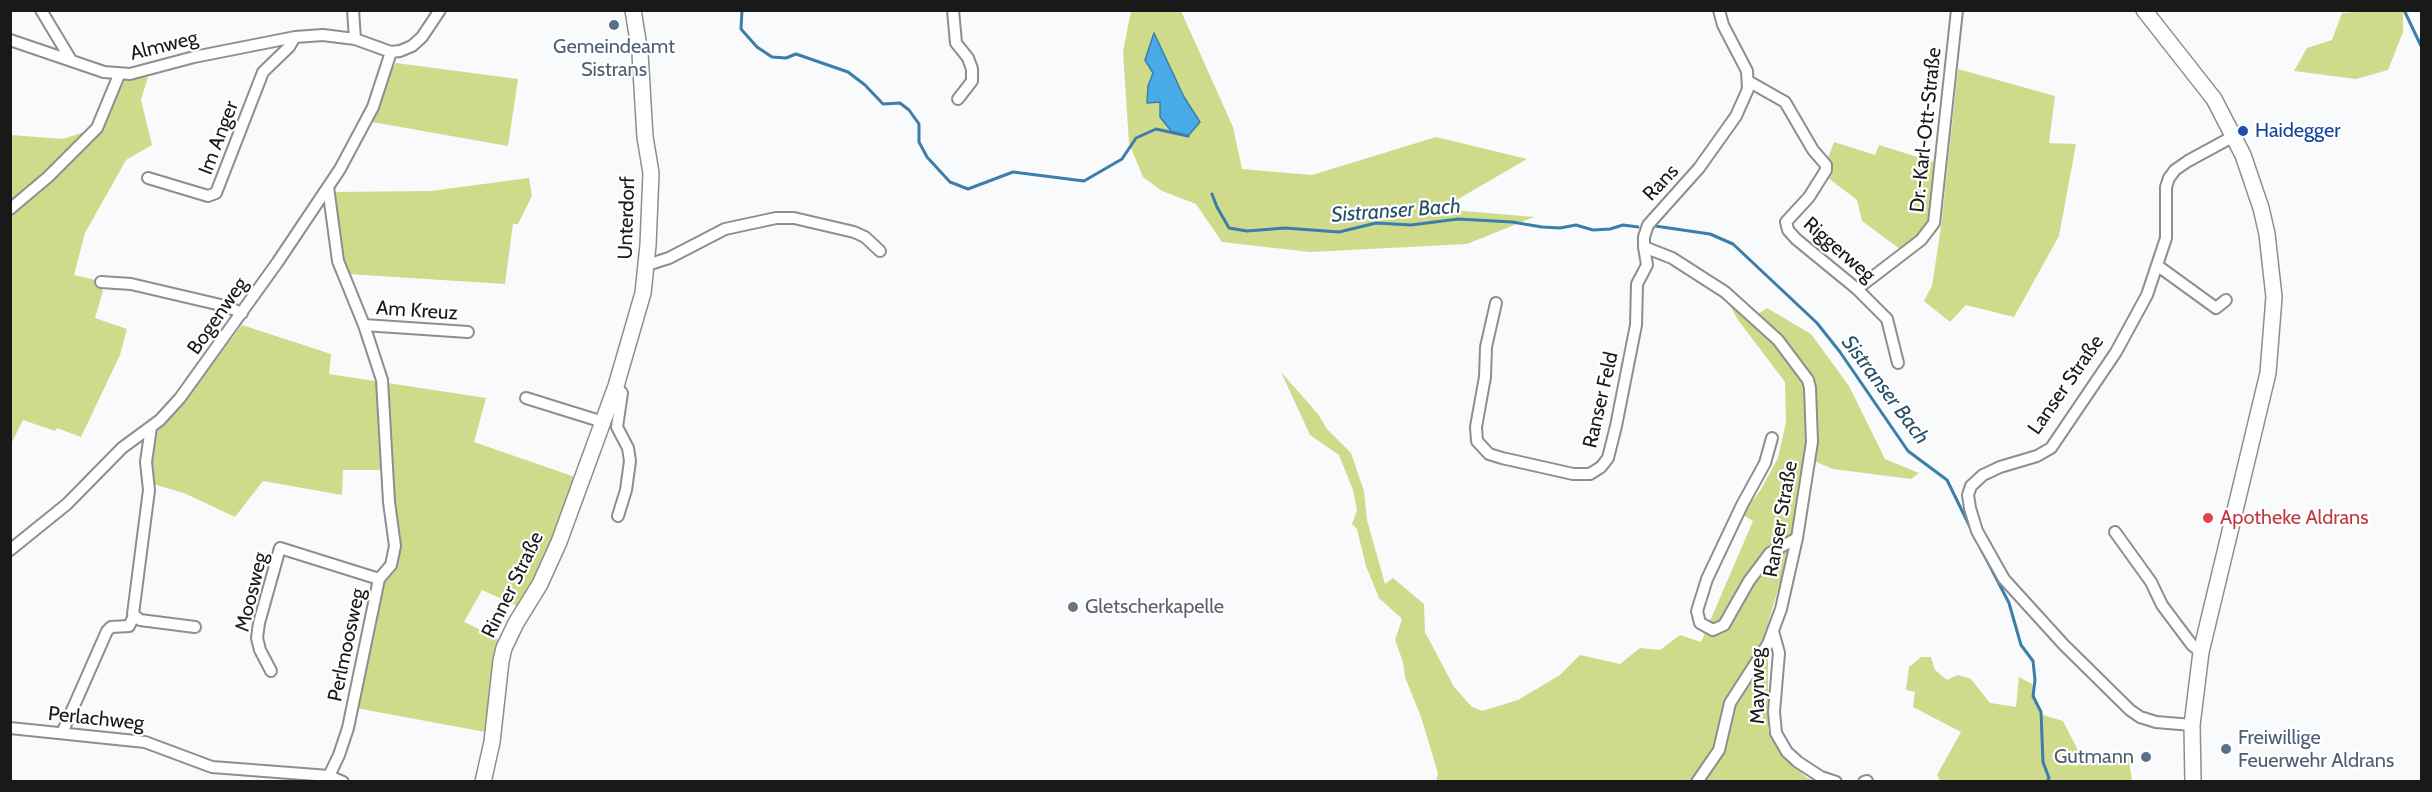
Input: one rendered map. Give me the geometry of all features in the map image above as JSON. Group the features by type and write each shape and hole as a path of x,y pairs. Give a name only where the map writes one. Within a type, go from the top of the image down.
{"main road":[{"name":"Unterdorf","path":"603,422 640,308 646,265 651,173 645,137 640,53 633,10"},
{"path":"2144,10 2209,93 2234,136 2253,182 2267,234 2274,297 2268,373 2202,652 2192,725 2193,782"},
{"name":"Rinner Straße","path":"483,782 492,742 504,648 554,555 603,422"}],"street":[{"path":"41,10 71,60"},
{"path":"353,10 355,39"},
{"path":"391,52 406,50 418,42 428,31 440,10"},
{"path":"953,10 956,43 968,58 972,69 972,81 958,99"},
{"path":"1719,10 1726,32 1743,61 1748,81"},
{"name":"Dr.-Karl-Ott-Straße","path":"1857,289 1922,240 1934,223 1957,10"},
{"name":"Almweg","path":"10,40 118,75 153,70 195,57 295,37 323,35 355,39 391,52"},
{"name":"Im Anger","path":"148,178 208,196 216,193 263,72 289,47 295,37"},
{"name":"Bogenweg","path":"10,550 67,504 122,448 151,427 180,398 242,313 345,161 374,107 391,52"},
{"path":"10,209 48,177 98,128 118,75"},
{"name":"Riggerweg","path":"1748,81 1780,97 1785,102 1813,150 1826,165 1827,170 1809,197 1788,217 1785,225 1796,239 1857,289 1887,318 1898,363"},
{"name":"Rans","path":"1644,247 1648,225 1699,168 1730,125 1743,103 1748,81"},
{"name":"Lanser Straße","path":"2192,725 2156,722 2140,717 2064,645 2009,586 1977,531 1969,504 1969,491 1978,478 2000,467 2037,456 2051,448 2120,345 2147,295 2166,238 2166,187 2169,178 2175,170 2188,161 2234,136"},
{"name":"Am Kreuz","path":"328,187 338,261 364,325 382,380"},
{"path":"646,265 669,258 725,229 776,218 794,218 854,232 865,237 880,251"},
{"name":"Ranser Straße","path":"1644,247 1672,258 1711,282 1742,305 1779,340 1808,380 1812,408 1811,454 1786,594 1773,631 1749,677 1730,703 1719,750 1697,782"},
{"name":"Ranser Feld","path":"1496,303 1486,347 1485,377 1476,427 1477,441 1484,450 1495,456 1573,474 1590,474 1608,458 1614,434 1636,325 1636,284 1647,265 1644,247"},
{"path":"2158,266 2216,308 2226,300"},
{"path":"101,282 131,284 225,306 242,313"},
{"name":"Am Kreuz","path":"364,325 468,332"},
{"name":"Perlmoosweg","path":"329,776 348,728 379,579 391,565 395,546 389,502 382,380"},
{"path":"616,386 622,393 617,427 628,448 630,461 626,490 618,516"},
{"path":"526,398 603,422"},
{"path":"62,733 108,630 129,626 134,616 149,490 146,462 151,427"},
{"path":"1772,438 1765,462 1707,579 1697,611 1700,623 1713,630 1724,625 1749,581 1770,553 1797,538"},
{"path":"2115,532 2151,582 2162,605 2192,645 2202,652"},
{"name":"Moosweg","path":"271,671 260,650 257,638 280,548 379,579"},
{"path":"134,616 144,620 195,627"},
{"name":"Mayrweg","path":"1773,631 1779,653 1774,712 1776,733 1787,752 1797,762 1821,777 1836,782"},
{"name":"Perlachweg","path":"10,728 150,743 191,761 212,767 316,778 329,776 343,782"}],"green space":[{"path":"1131,11 1181,11 1233,127 1242,169 1312,175 1436,137 1527,159 1441,209 1534,217 1467,244 1310,252 1222,242 1196,204 1162,191 1143,177 1129,143 1123,52","holes":["1153,73 1184,97 1200,122 1160,102 1148,86"]},
{"path":"2403,11 2403,32 2388,70 2356,79 2294,71 2307,48 2332,40 2342,13"},
{"path":"396,63 518,79 508,146 372,122 389,74"},
{"path":"1958,69 2055,96 2049,143 2076,144 2059,236 2014,317 1966,305 1950,322 1924,301 1932,286 1941,227"},
{"path":"148,77 141,100 152,145 126,160 85,233 74,275 95,280 103,291 95,318 127,329 120,355 81,437 57,428 55,431 23,420 11,444 11,135 63,139 102,126 124,81"},
{"path":"1834,142 1875,155 1879,145 1937,163 1929,217 1921,233 1900,249 1862,221 1857,200 1827,177 1828,158"},
{"path":"529,178 532,196 518,224 513,224 505,284 347,274 337,250 334,192 431,191"},
{"path":"1728,302 1749,320 1767,308 1811,334 1849,386 1885,459 1919,473 1911,479 1833,469 1807,458 1796,530 1768,623 1768,731 1786,759 1807,778 1816,781 1436,781 1438,773 1421,717 1405,677 1403,662 1395,640 1402,619 1379,598 1366,566 1357,529 1352,524 1357,510 1353,490 1339,455 1310,435 1281,372 1318,414 1327,429 1351,453 1364,491 1367,520 1385,584 1393,578 1424,604 1425,632 1454,687 1472,707 1482,711 1518,700 1560,675 1580,655 1620,664 1640,648 1660,650 1680,635 1701,642 1753,521 1742,514 1760,491 1778,458 1786,422 1785,382 1738,320"},
{"path":"242,325 331,354 329,374 486,398 474,442 575,477 546,558 517,606 482,590 464,622 494,636 499,641 493,663 485,732 356,708 381,585 393,570 391,470 343,470 342,495 263,481 235,517 184,493 153,484 149,463 156,428 183,403"},
{"path":"1921,657 1931,657 1935,670 1947,680 1958,675 1971,679 1990,703 2016,707 2019,677 2032,684 2040,714 2063,721 2081,756 2128,753 2132,781 1940,781 1937,775 1961,732 1913,707 1915,692 1906,690 1909,667"}],"water":[{"path":"1154,33 1184,97 1200,122 1188,136 1172,132 1160,117 1160,102 1147,103 1148,86 1153,73 1145,60"}],"waterway":[{"name":"Sistranser Bach","path":"742,10 741,29 757,47 772,57 786,58 796,54 848,72 865,85 883,104 900,103 909,110 919,124 919,142 927,157 950,182 968,189 1013,172 1084,181 1122,159 1136,138 1156,129 1188,136"},
{"path":"2404,10 2422,48"},
{"name":"Sistranser Bach","path":"1212,194 1229,228 1247,231 1285,228 1339,232 1376,223 1411,225 1458,219 1560,228 1576,225 1593,230 1610,229 1623,225 1638,227"},
{"name":"Sistranser Bach","path":"1655,226 1710,234 1733,244 1817,323 1840,352 1908,451 1947,480 1972,531"},
{"name":"Sistranser Bach","path":"1979,545 2009,603 2021,645 2033,661 2035,680 2033,696 2041,712 2043,762 2049,778 2047,782"}],"place":[{"name":"Gemeindeamt Sistrans","path":"614,25"},
{"name":"Haidegger","path":"2243,131"},
{"name":"Apotheke Aldrans","path":"2208,518"},
{"name":"Gletscherkapelle","path":"1073,607"},
{"name":"Freiwillige Feuerwehr Aldrans","path":"2226,749"},
{"name":"Gutmann","path":"2146,757"}]}
